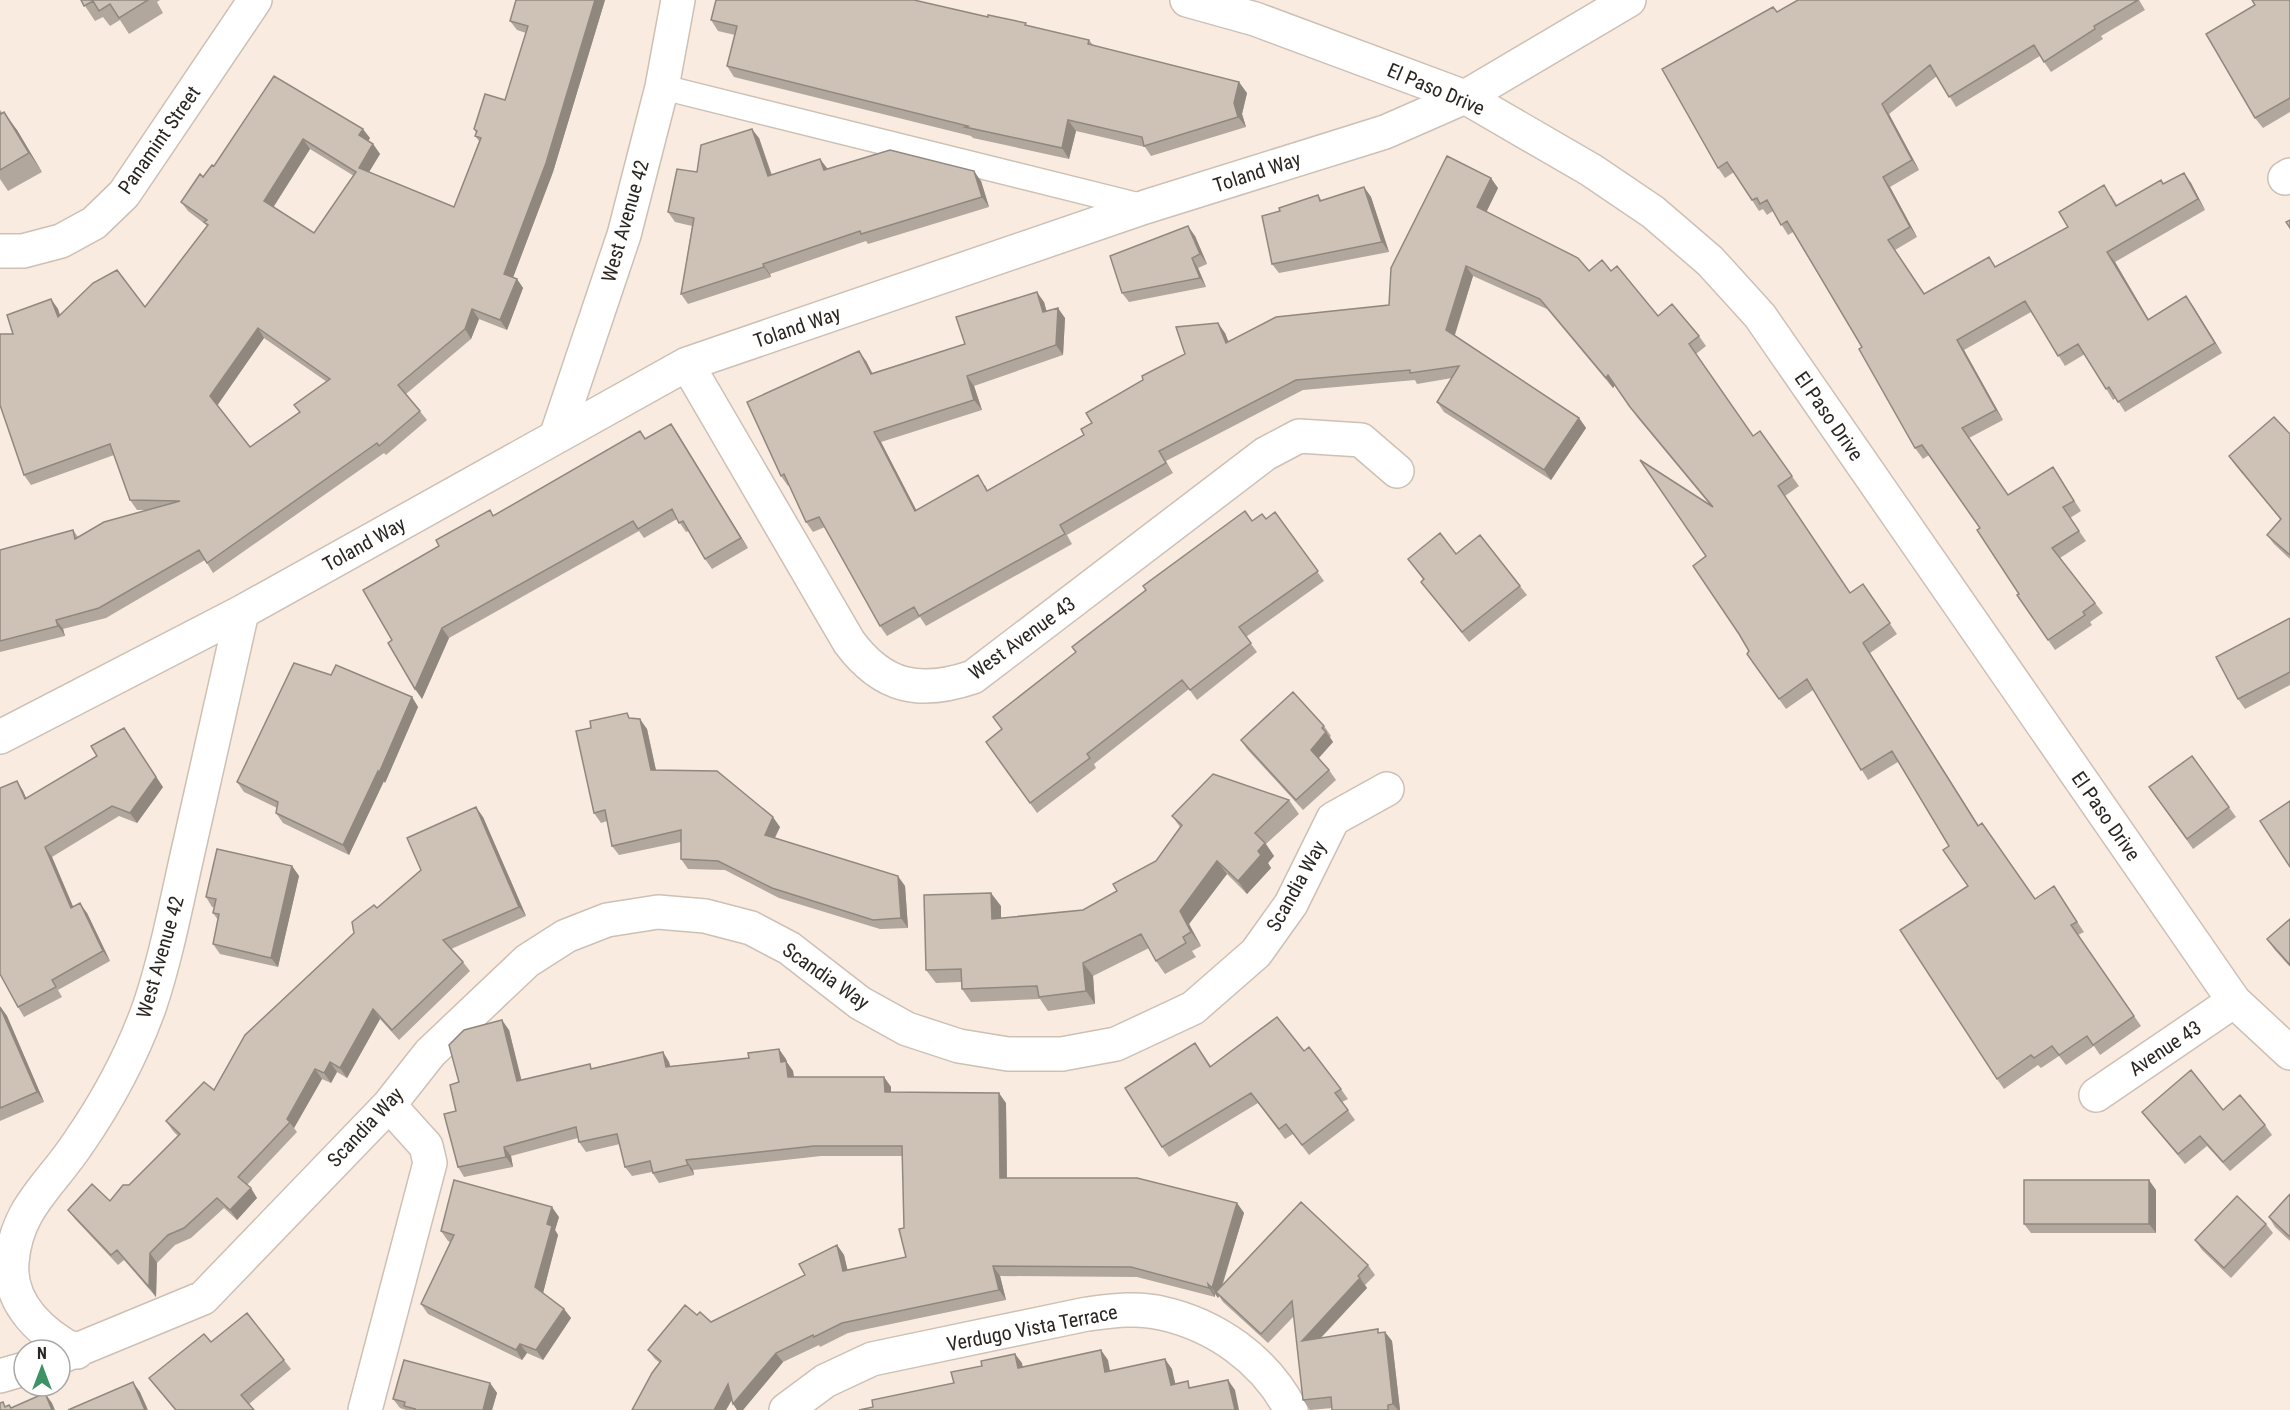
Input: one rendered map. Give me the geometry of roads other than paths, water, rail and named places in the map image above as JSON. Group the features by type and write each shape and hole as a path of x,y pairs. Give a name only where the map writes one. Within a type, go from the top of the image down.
{"street":[{"name":"Panamint Street","path":"0,252 23,252 61,241 94,223 124,194 255,0"},
{"name":"West Avenue 42","path":"556,437 624,235 662,87 678,0"},
{"name":"Toland Way","path":"0,737 242,612 687,364 1145,207 1385,132 1465,97 1629,0"},
{"name":"El Paso Drive","path":"1203,2 1465,97 1591,170 1653,212 1710,261 1760,316 2234,1001 2290,1053"},
{"name":"West Avenue 43","path":"687,364 849,642 862,659 884,676 912,686 945,686 973,677 1265,454 1299,436 1361,440 1397,471"},
{"name":"West Avenue 42","path":"50,1338 31,1318 18,1297 11,1266 14,1237 27,1209 79,1144 115,1084 149,1006 167,945 242,612"},
{"name":"Scandia Way","path":"72,1353 203,1298 389,1105 430,1053 527,961 566,936 597,924 658,912 705,916 751,928 789,948 860,1003 908,1029 959,1046 1019,1054 1062,1054 1116,1044 1193,1008 1256,953 1291,904 1333,819 1387,789"},
{"name":"Avenue 43","path":"2096,1095 2234,1001"},
{"path":"364,1410 430,1163 426,1146 389,1105"},
{"name":"Verdugo Vista Terrace","path":"786,1410 825,1381 872,1359 1087,1314 1120,1310 1160,1312 1212,1332 1238,1347 1266,1373 1291,1410"}],"lane":[{"path":"662,87 1145,207"}]}
